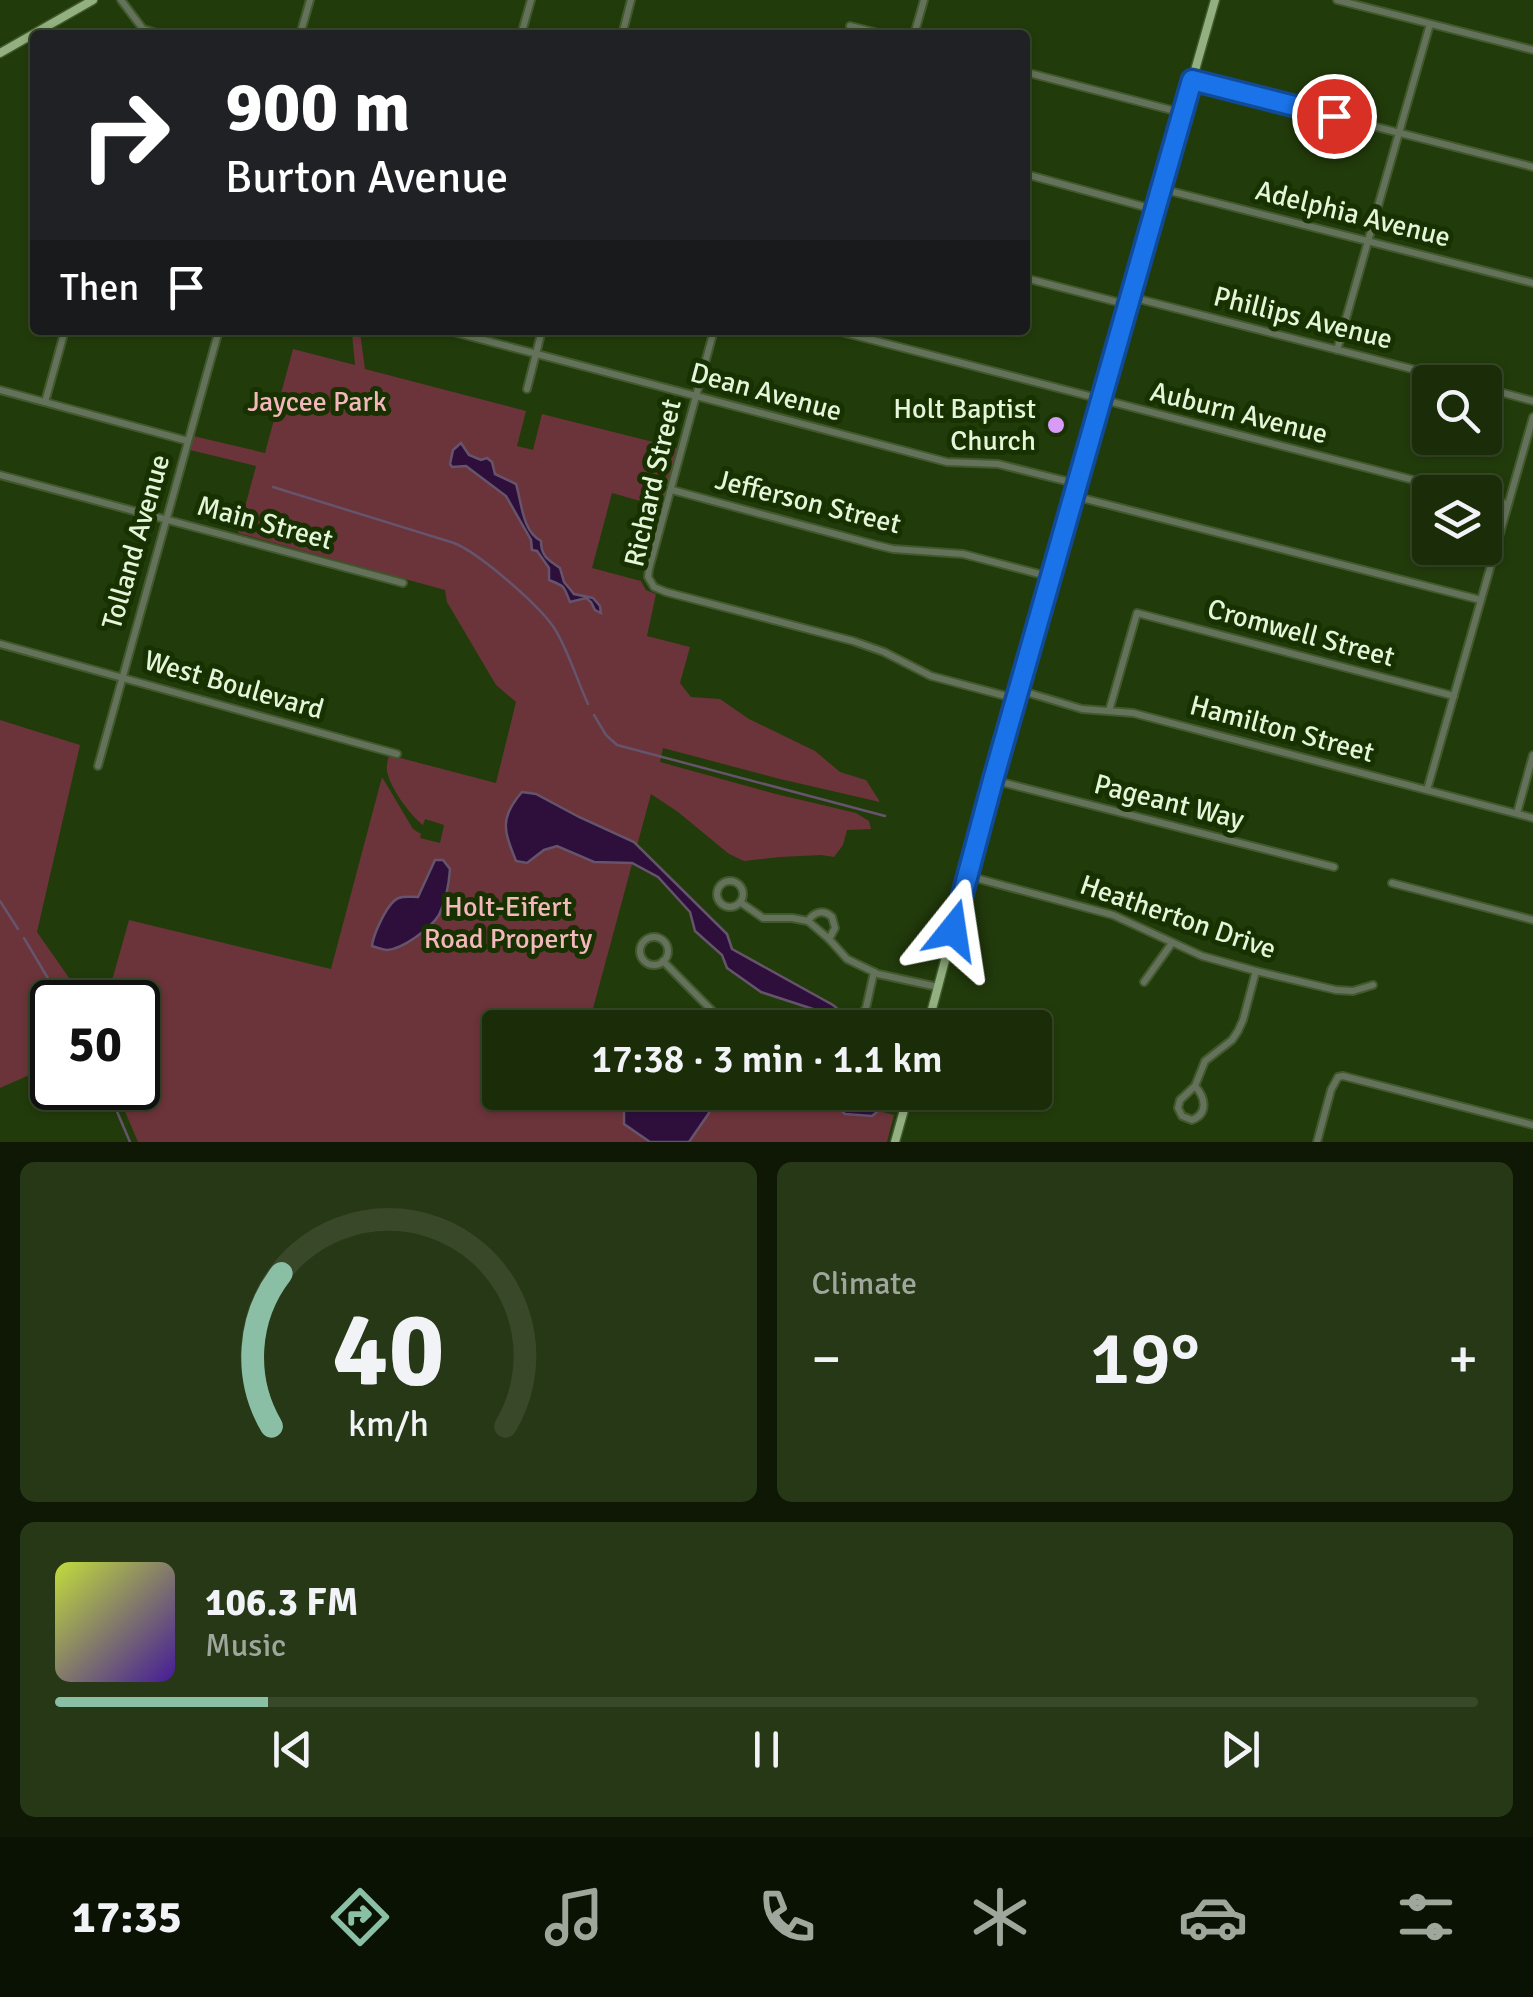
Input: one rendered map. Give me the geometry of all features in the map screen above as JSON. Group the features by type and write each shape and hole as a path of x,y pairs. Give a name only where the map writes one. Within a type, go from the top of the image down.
{"main road":[{"path":"40,30 93,0"},
{"path":"932,1010 993,780 1215,0"},
{"path":"0,53 30,36"},
{"path":"895,1142 904,1110"}],"street":[{"path":"122,0 142,30"},
{"path":"301,30 310,0"},
{"path":"522,30 530,0"},
{"path":"623,30 631,0"},
{"path":"915,30 924,0"},
{"path":"1337,0 1533,50"},
{"path":"1337,350 1430,24"},
{"path":"850,26 866,30"},
{"path":"1030,73 1183,113"},
{"path":"1192,80 1533,167"},
{"path":"1030,175 1156,210"},
{"name":"Adelphia Avenue","path":"1162,189 1533,283"},
{"name":"Phillips Avenue","path":"1030,279 1412,369"},
{"path":"45,402 64,335"},
{"name":"Tolland Avenue","path":"98,766 217,335"},
{"name":"Dean Avenue","path":"465,335 947,462 998,464 1078,484"},
{"path":"527,388 541,335"},
{"name":"Richard Street","path":"654,587 648,577 649,569 713,335"},
{"name":"Auburn Avenue","path":"853,335 1412,480"},
{"path":"0,390 188,441"},
{"path":"1502,393 1533,401"},
{"path":"1427,790 1533,417"},
{"name":"Main Street","path":"0,475 403,583"},
{"name":"Jefferson Street","path":"672,490 876,545 962,554 1051,577"},
{"path":"1074,496 1481,600"},
{"path":"1502,503 1507,504"},
{"name":"Hamilton Street","path":"654,587 854,641 931,676 1082,709 1133,713 1533,818"},
{"name":"Cromwell Street","path":"1109,711 1137,613 1454,696"},
{"name":"West Boulevard","path":"0,644 397,754"},
{"path":"1517,813 1533,755"},
{"name":"Pageant Way","path":"993,780 1334,867"},
{"name":"Heatherton Drive","path":"968,876 1113,915 1202,956 1256,972 1336,990 1353,991 1373,984"},
{"path":"729,880 738,882 743,890 740,902 729,907 721,903 717,896 721,884 729,880"},
{"path":"1392,883 1533,920"},
{"path":"740,902 763,918 808,921 830,938 847,959 874,972 938,987"},
{"path":"808,921 821,912 832,916 835,928 830,938"},
{"path":"659,938 666,944 668,952 663,962 656,965 644,961 640,950 644,941 659,938"},
{"path":"1144,982 1172,943"},
{"path":"663,962 711,1010"},
{"path":"864,1010 874,972"},
{"path":"1195,1086 1202,1093 1204,1106 1201,1115 1192,1120 1184,1118 1178,1108 1180,1100 1195,1086 1205,1061 1238,1031 1256,972"},
{"path":"1317,1142 1338,1077 1352,1076 1533,1125"}],"green space":[{"name":"Holt-Eifert Road Property","path":"352,335 360,335 365,369 526,411 517,446 533,450 542,414 677,448 662,507 612,493 592,568 641,581 646,590 656,594 647,636 690,647 680,683 691,697 720,699 749,719 815,751 840,772 866,780 880,802 663,748 660,762 856,813 869,821 871,829 847,830 834,857 744,861 729,854 651,794 593,1010 482,1010 482,1110 875,1110 894,1115 887,1142 138,1142 124,1110 160,1110 160,980 112,980 129,920 331,969 382,777 420,838 440,843 444,825 425,819 423,825 396,793 387,771 389,755 496,783 516,702 496,685 447,602 445,590 238,533 256,466 186,449 189,435 265,453 293,349 355,365"},
{"path":"0,720 80,745 37,932 70,980 30,980 30,1075 0,1088"}],"shaded area":[{"path":"461,443 469,455 487,458 495,474 516,484 526,524 541,541 544,554 560,568 564,582 574,594 593,598 601,613 586,598 570,602 563,587 549,580 549,568 532,550 531,540 506,496 466,466 452,467 453,450"},
{"path":"522,792 536,794 634,842 727,934 732,949 839,1010 816,1010 761,992 727,968 722,955 695,931 690,912 658,877 632,863 594,862 557,846 527,863 516,861 506,825"},
{"path":"435,860 443,860 450,869 439,915 423,932 401,946 387,950 372,946 391,905 399,898 418,897"},
{"path":"624,1110 709,1110 689,1142 650,1142 624,1124"},
{"path":"840,1110 879,1110 872,1116 845,1114"}],"waterway":[{"path":"273,487 454,543 479,558 549,621 588,704"},
{"path":"594,715 617,745 885,816"},
{"path":"0,901 18,929"},
{"path":"24,938 49,980"},
{"path":"116,1110 130,1142"}],"place":[{"name":"Holt Baptist Church","path":"1056,425"}],"route":[{"path":"953,930 1192,80 1334,116"}],"park label":[{"name":"Jaycee Park","path":"317,402"}]}
